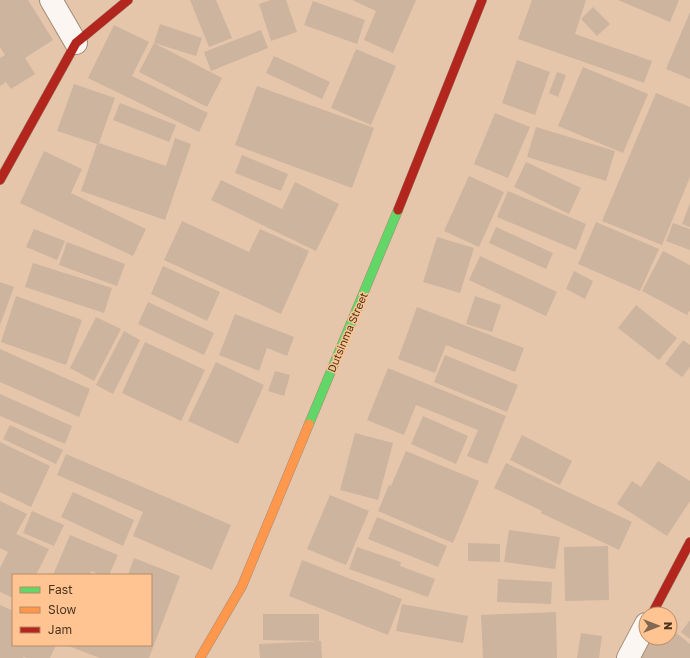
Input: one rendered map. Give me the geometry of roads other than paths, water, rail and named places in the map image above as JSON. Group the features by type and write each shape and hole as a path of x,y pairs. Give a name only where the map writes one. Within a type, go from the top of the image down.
{"street":[{"path":"51,0 76,43"},
{"path":"0,180 76,43 128,0"},
{"name":"Dutsinma Street","path":"200,658 242,586 408,186 482,0"},
{"path":"656,606 690,542"},
{"path":"628,658 638,639"}]}
